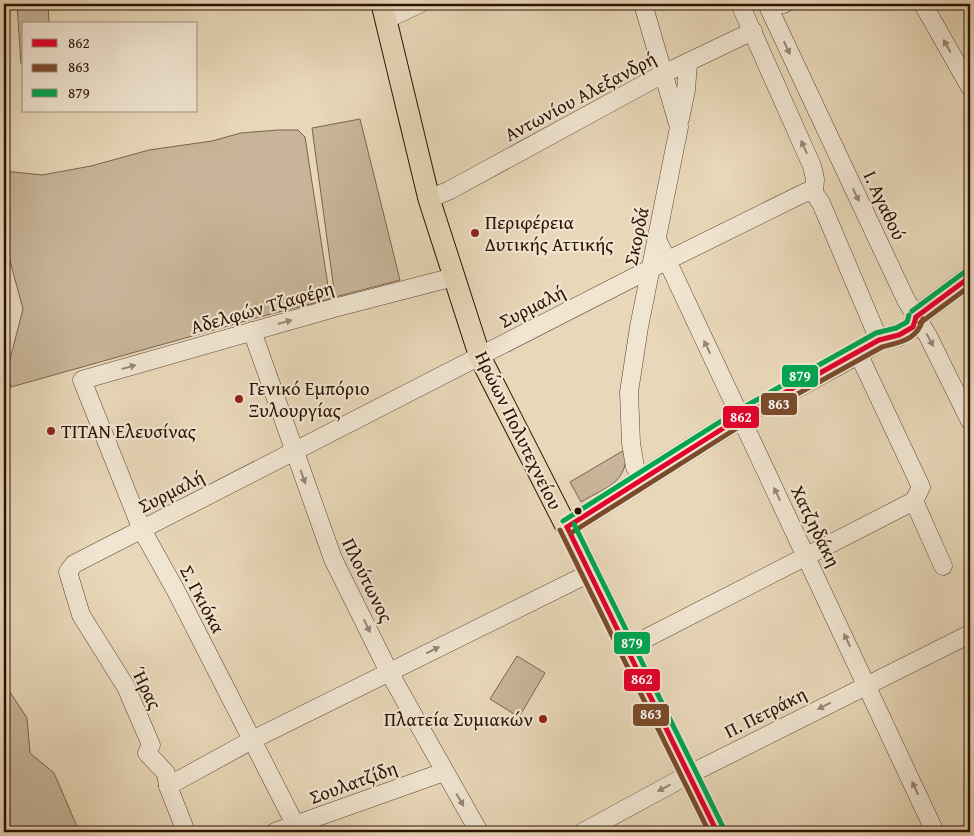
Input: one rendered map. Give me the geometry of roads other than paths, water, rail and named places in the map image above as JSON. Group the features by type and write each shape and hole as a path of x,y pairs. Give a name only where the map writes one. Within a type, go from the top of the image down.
{"main road":[{"name":"Ηρώων Πολυτεχνείου","path":"383,12 399,70 429,199 480,357 590,573 717,832"},
{"path":"567,527 741,418 879,340 898,335 913,327 916,317 970,277"}],"street":[{"path":"383,12 419,4"},
{"name":"Σκορδά","path":"642,479 635,467 630,443 628,392 658,266 657,239 679,127 674,103 663,74 643,4"},
{"path":"740,4 812,166 815,179 814,194 831,224 879,340"},
{"name":"Ι. Αγαθού","path":"767,4 906,300 928,336 970,421"},
{"path":"923,4 970,87"},
{"name":"Αντωνίου Αλεξανδρή","path":"429,199 450,190 663,74 753,32"},
{"path":"679,127 686,90 688,63"},
{"name":"Συρμαλή","path":"74,564 793,197 806,192 814,194"},
{"name":"Χατζηδάκη","path":"658,266 741,418 807,555 935,832"},
{"name":"Αδελφών Τζαφέρη","path":"82,380 454,277"},
{"name":"Πλούτωνος","path":"252,332 333,558 389,672 479,832"},
{"path":"627,648 914,501 921,487 858,353"},
{"name":"Σ. Γκιόκα","path":"82,380 142,530 175,589 297,829"},
{"path":"914,501 943,566"},
{"name":"Ήρας","path":"74,564 68,572 81,615 126,687 151,745 147,753 166,773 168,786 186,832"},
{"path":"168,786 252,740 590,573"},
{"name":"Π. Πετράκη","path":"583,832 688,775 968,635"},
{"name":"Σουλατζίδη","path":"275,832 297,829 444,772"}],"place":[{"name":"Περιφέρεια Δυτικής Αττικής","path":"475,233"},
{"name":"Γενικό Εμπόριο Ξυλουργίας","path":"239,399"},
{"name":"TITAN Ελευσίνας","path":"51,431"},
{"name":"Πλατεία Συμιακών","path":"543,719"}]}
